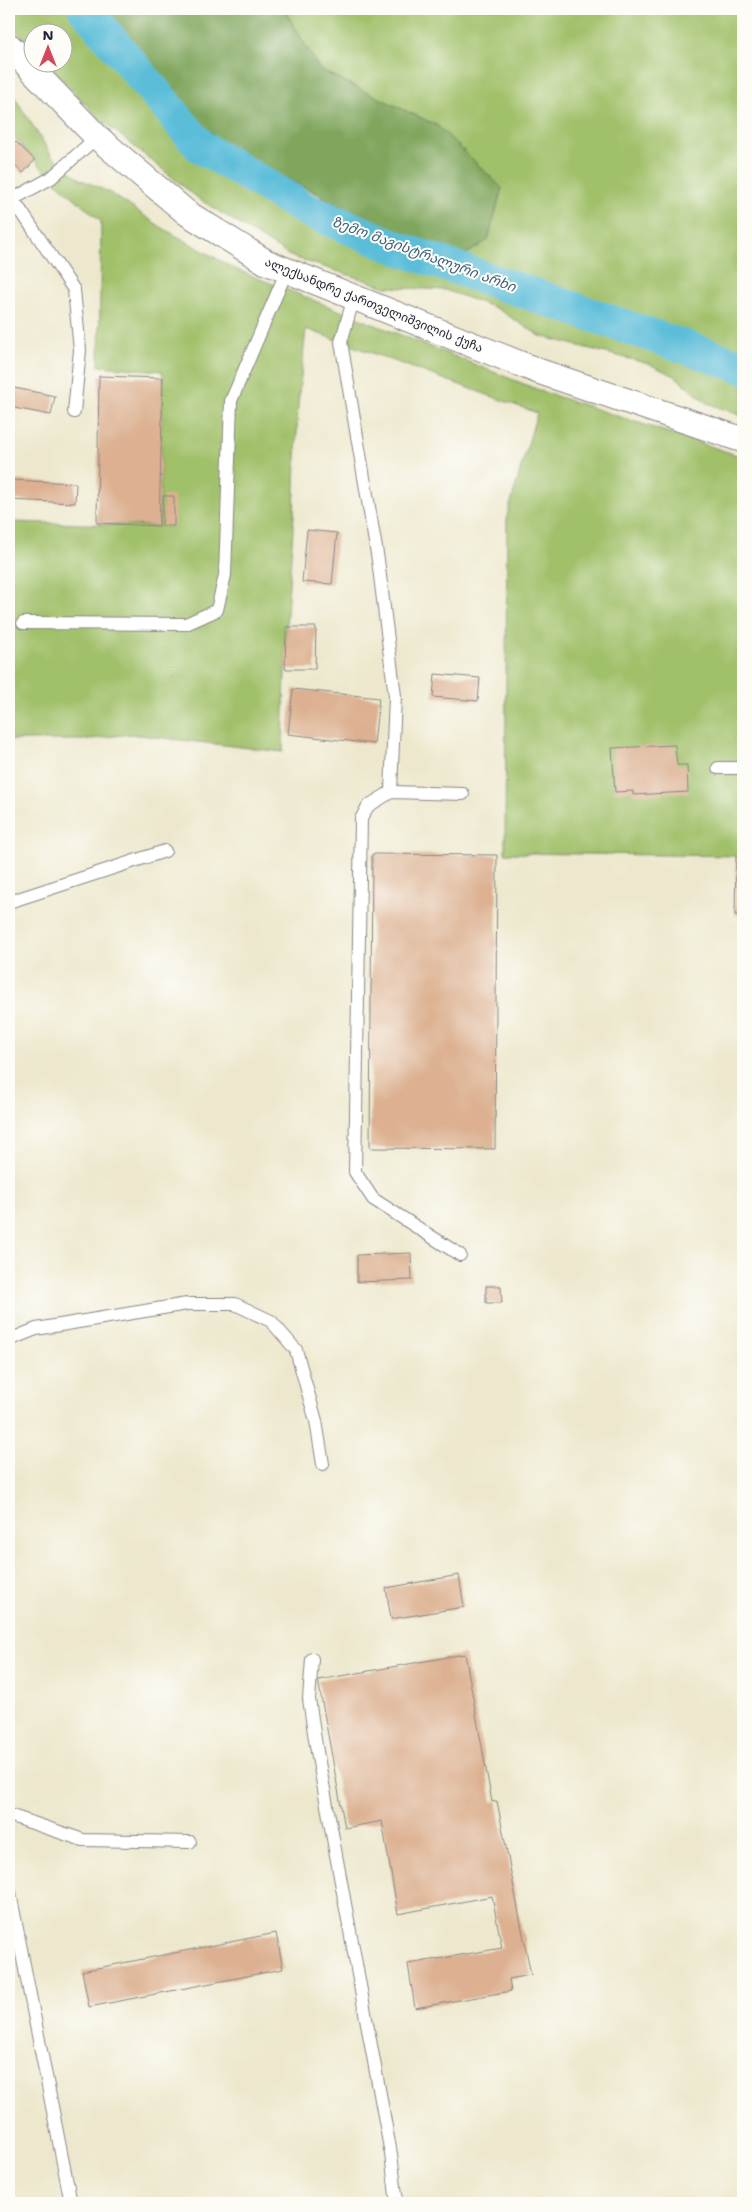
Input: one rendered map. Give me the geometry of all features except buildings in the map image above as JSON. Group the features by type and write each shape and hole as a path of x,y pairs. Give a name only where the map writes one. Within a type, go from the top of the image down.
{"street":[{"name":"ალექსანდრე ქართველიშვილის ქუჩა","path":"9,46 97,137 187,213 266,262 538,371 743,440"}],"lane":[{"path":"74,412 80,350 74,290 11,199 51,178 97,137"},
{"path":"23,623 186,624 217,610 225,575 231,401 287,270"},
{"path":"354,297 341,342 378,560 396,696 391,792"},
{"path":"718,768 743,768"},
{"path":"460,1255 373,1199 356,1172 361,819 368,806 391,792 464,794"},
{"path":"10,898 164,851"},
{"path":"9,1340 36,1329 168,1307 187,1304 234,1304 270,1321 296,1350 316,1421 324,1464"},
{"path":"312,1659 309,1699 313,1727 391,2154 397,2203"},
{"path":"9,1815 83,1840 190,1842"},
{"path":"9,1888 71,2203"}],"green space":[{"path":"9,9 65,9 202,160 264,199 357,243 743,376 743,416 707,403 675,376 649,364 540,336 496,308 445,290 386,287 290,256 199,199 99,118 55,72 72,72 72,22 22,22 22,37 9,22"},
{"path":"95,9 284,9 320,70 438,126 502,188 488,240 457,260 389,230 273,172 220,141 172,97"},
{"path":"284,9 592,9 601,14 604,9 743,9 743,350 457,260 488,240 438,126 320,70"},
{"path":"9,88 52,156 80,179 109,192 161,227 235,269 544,392 743,457 743,856 505,853 507,516 537,413 306,329 298,404 294,515 286,627 283,752 130,734 84,740 9,740 9,522 159,526 163,378 162,371 99,366 101,221 51,178 9,132"}],"waterway":[{"name":"ზემო მაგისტრალური არხი","path":"85,9 201,147 307,210 403,250 743,367"}]}
